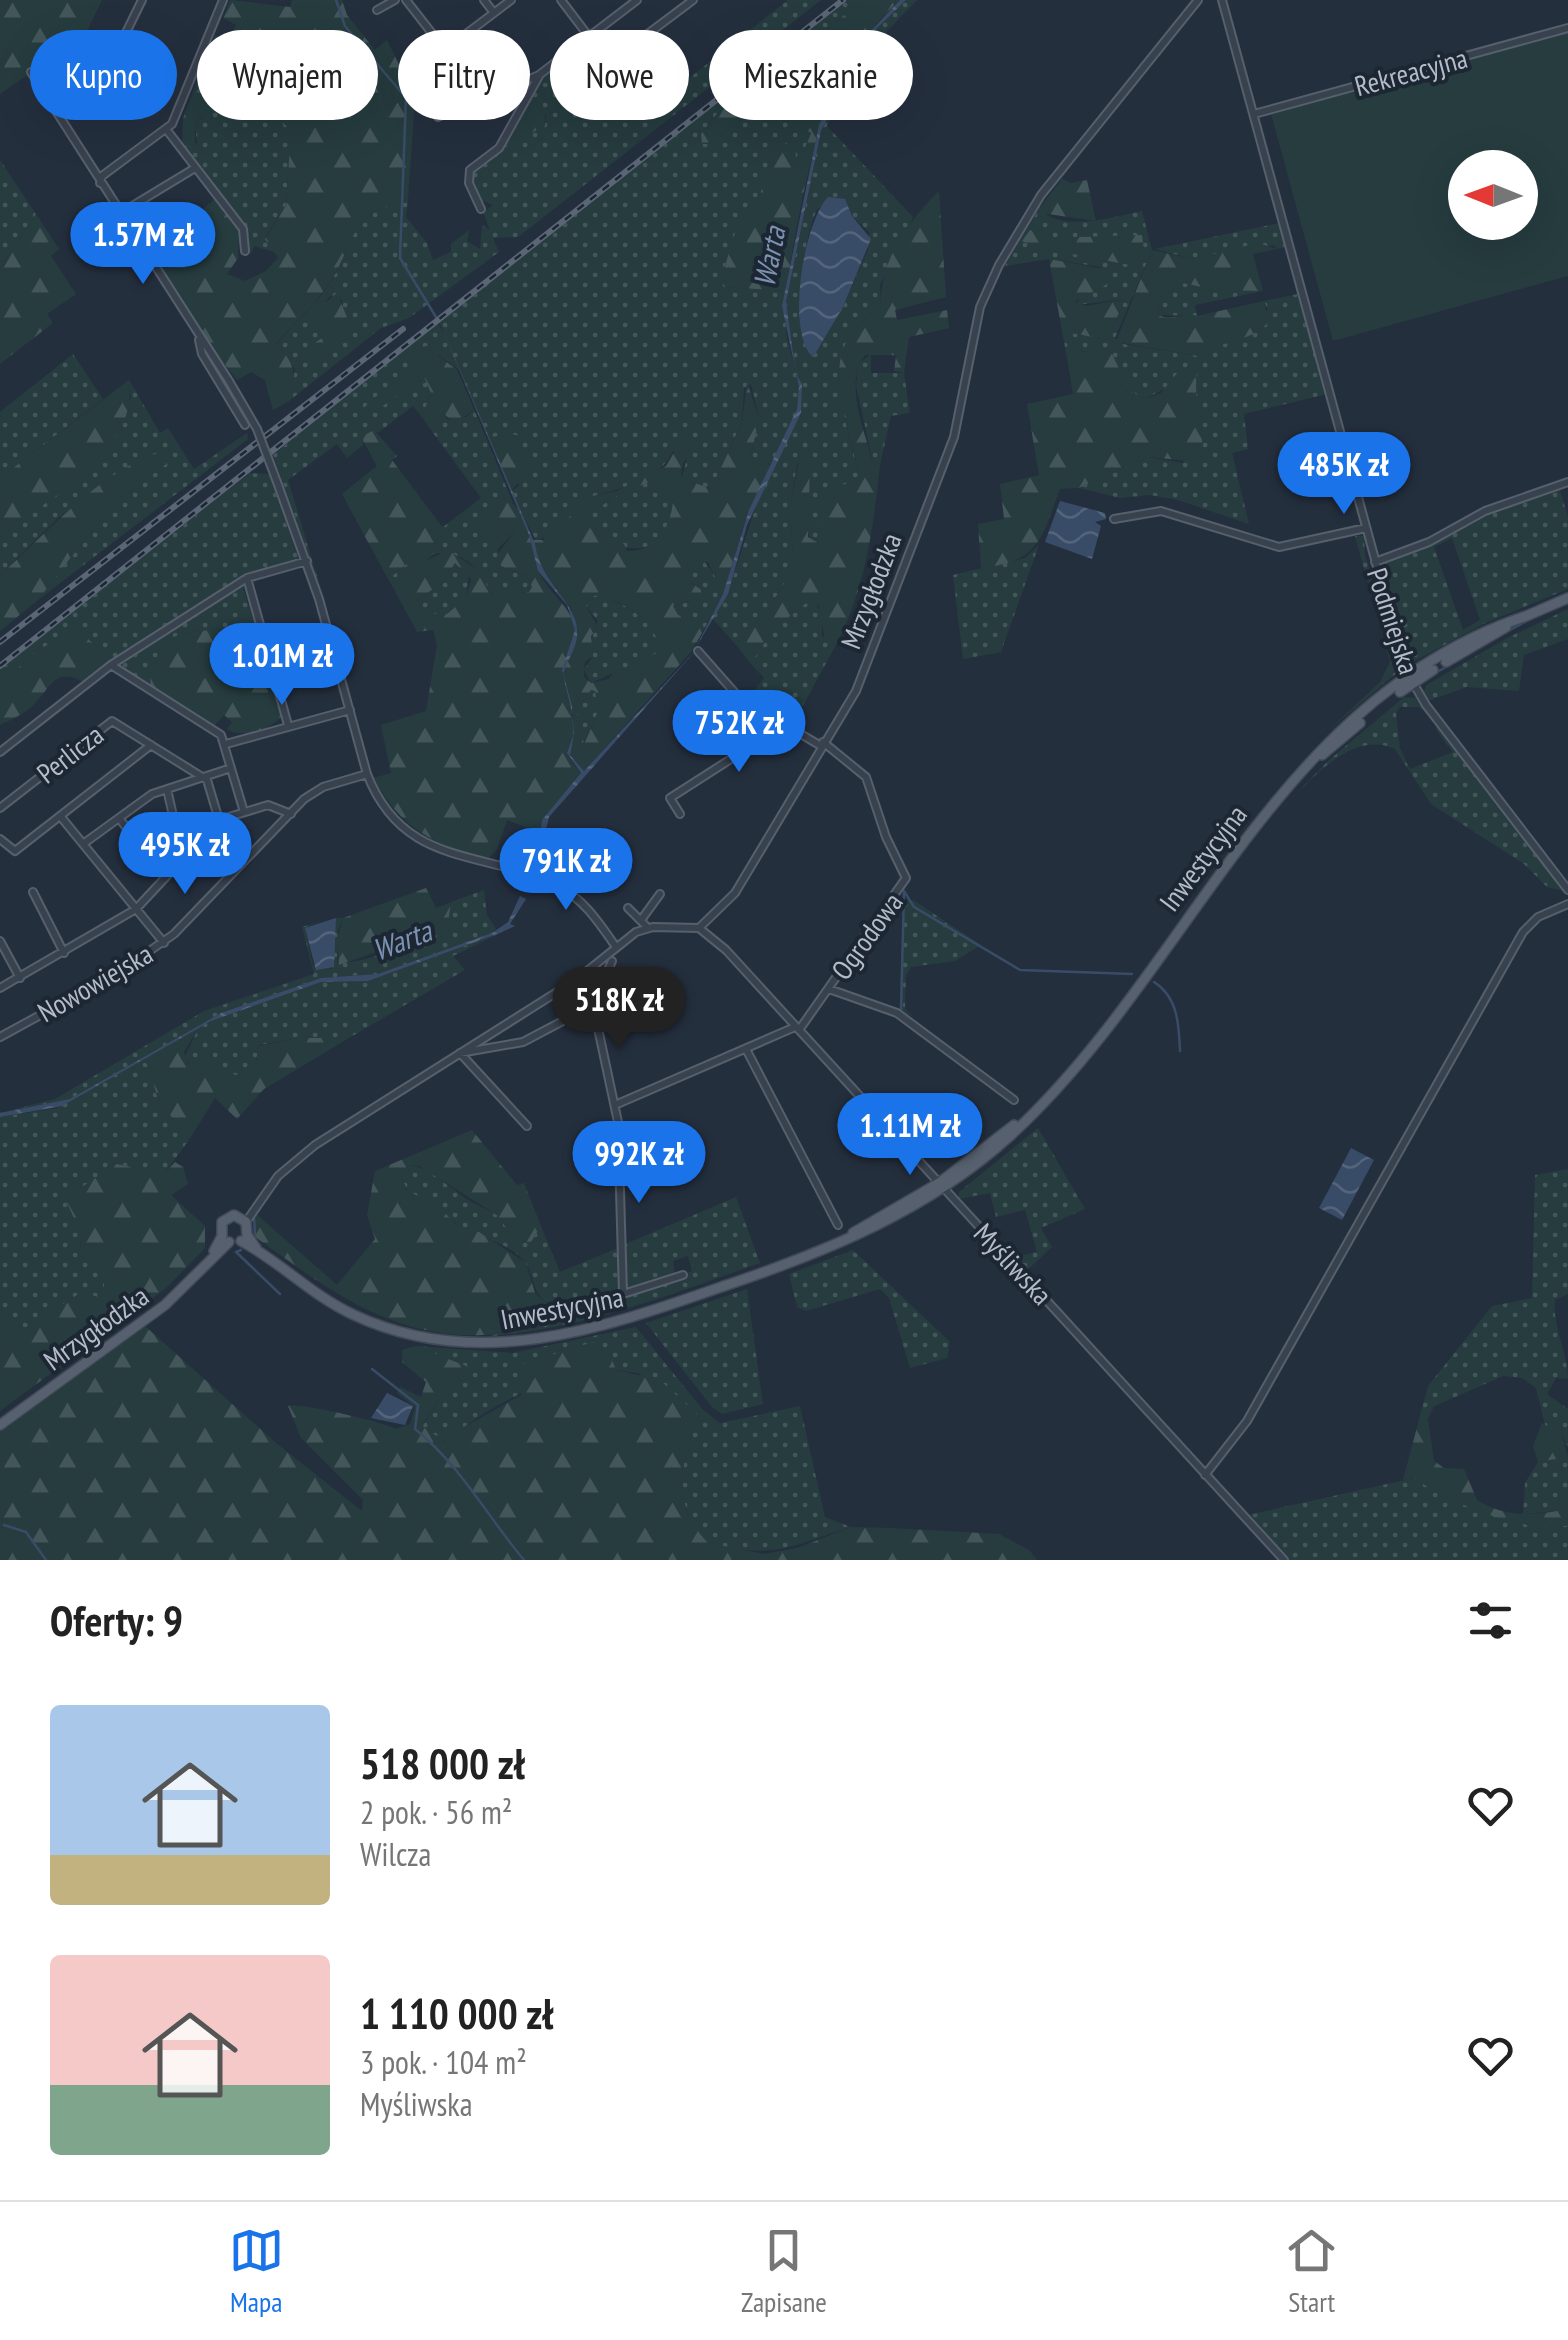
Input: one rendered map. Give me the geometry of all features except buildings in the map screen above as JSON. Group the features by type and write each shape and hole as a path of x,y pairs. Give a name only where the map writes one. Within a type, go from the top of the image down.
{"main road":[{"name":"Inwestycyjna","path":"244,1238 313,1293 355,1316 410,1335 479,1344 546,1339 614,1323 829,1247 941,1185 1009,1136 1100,1036 1240,842 1334,736 1411,680 1526,616 1568,598"},
{"name":"Mrzygłodzka","path":"0,1425 166,1306 226,1239 225,1219 242,1219"},
{"path":"226,1239 244,1238 242,1219"}],"street":[{"path":"127,30 142,0"},
{"path":"100,184 102,176 166,130 178,112 223,0"},
{"path":"377,10 395,0"},
{"path":"406,0 445,50 510,0"},
{"path":"484,0 494,13"},
{"path":"560,0 582,30"},
{"path":"599,30 638,0"},
{"path":"653,30 693,0"},
{"name":"Podmiejska","path":"1219,0 1411,680 1568,890"},
{"name":"Mrzygłodzka","path":"699,928 736,893 856,691 960,419 980,307 998,266 1041,195 1198,2"},
{"name":"Rekreacyjna","path":"1254,114 1568,28"},
{"path":"530,79 550,67"},
{"path":"481,209 469,184 470,170 502,143 539,75"},
{"path":"61,120 256,429 307,562 367,774 393,815 422,842 538,878 572,895 616,947"},
{"path":"166,130 242,228 245,251"},
{"path":"119,214 196,168"},
{"path":"199,339 202,354 245,424"},
{"path":"1375,562 1429,542 1485,512 1568,482"},
{"path":"1114,519 1160,511 1279,547 1366,528"},
{"path":"0,752 111,665 247,578 307,562"},
{"path":"247,578 288,725"},
{"path":"698,650 769,730"},
{"path":"111,665 221,735 244,812"},
{"path":"225,744 350,710"},
{"name":"Perlicza","path":"0,808 112,721 204,777"},
{"path":"680,814 670,798 737,755 737,728 794,730 822,744"},
{"name":"Ogrodowa","path":"797,1028 906,878 886,837 866,777 822,744"},
{"path":"0,839 14,851 151,745"},
{"path":"83,844 167,788 231,768"},
{"name":"Nowowiejska","path":"0,1037 164,943 318,789 367,774"},
{"path":"204,777 219,820"},
{"path":"118,818 144,851 158,850 176,829 167,788"},
{"path":"0,988 136,910 219,820 273,804 291,814"},
{"path":"61,817 164,943"},
{"path":"572,895 572,876 582,843"},
{"path":"33,892 64,954"},
{"path":"641,920 660,894"},
{"path":"1206,1474 1247,1421 1523,932 1538,916 1568,904"},
{"path":"628,908 648,927"},
{"path":"242,1219 298,1157 576,980 616,947 648,927 699,928"},
{"name":"Myśliwska","path":"699,928 726,950 1284,1560"},
{"path":"0,941 20,978"},
{"path":"612,961 593,1005 614,1105 621,1162 622,1294 683,1274"},
{"path":"829,989 898,1013 1014,1100"},
{"path":"460,1052 523,1042 593,1005"},
{"path":"614,1105 797,1028"},
{"path":"748,1051 838,1224"},
{"path":"460,1052 528,1126"}],"green space":[{"path":"0,0 102,0 87,30 30,30 30,73 0,94"},
{"path":"230,0 290,7 292,0 342,0 347,15 359,30 234,30 236,25 223,18"},
{"path":"788,0 821,0 783,30 750,30"},
{"path":"847,0 863,0 826,30 809,30"},
{"path":"863,0 900,0 871,30 826,30"},
{"path":"906,0 917,0 888,30 874,30"},
{"path":"1568,33 1568,276 1333,341 1271,114"},
{"path":"387,40 398,62 398,120 413,120 408,199 363,221 328,285 276,344 291,363 294,384 289,401 273,410 265,380 251,372 237,380 200,333 149,253 215,199 239,229 238,258 227,274 245,281 266,271 278,258 265,239 286,205 291,131 281,120 378,120 378,48"},
{"path":"709,62 709,88 689,103 689,78"},
{"path":"550,72 550,120 668,120 518,237 493,238 499,252 409,318 381,328 289,401 295,369 276,345 322,294 356,231 373,213 408,199 406,217 427,243 433,260 451,252 451,244 469,230 467,241 480,249 482,225 490,230 483,212 493,205 477,198 473,171 506,145 545,126 546,114 530,112 530,98 539,80","holes":["330,296 342,300 343,316 351,327 337,345 319,335 322,324 312,319"]},
{"path":"197,82 200,120 195,124 195,148 182,145 183,118"},
{"path":"709,109 709,120 712,120 701,134 714,139 742,120 791,121 811,133 802,156 795,158 778,140 758,200 724,267 725,287 785,291 786,334 800,390 796,412 772,464 750,461 759,418 751,384 744,388 742,422 711,489 682,478 687,457 673,451 648,477 585,498 574,514 537,542 510,492 519,486 510,434 488,438 459,370 426,346 413,353 408,373 365,408 392,399 424,377 431,393 422,417 413,406 379,432 362,437 363,445 347,458 337,444 288,480 322,592 273,455 437,322 445,336 439,321"},
{"path":"545,110 545,126 502,148 518,120 530,120 530,112"},
{"path":"200,120 281,120 291,131 286,205 266,236 277,253 254,246 251,254 246,251 246,231 182,145 197,143 195,124"},
{"path":"712,120 743,120 707,144 702,144 701,134"},
{"path":"780,120 824,120 808,174 785,291 725,287 721,279 735,233 758,200 778,140 795,148 796,158 802,156 811,133 791,121"},
{"path":"830,120 827,126 913,217 880,285 881,308 860,323 847,341 841,361 842,406 859,474 822,541 811,543 807,528 810,462 797,464 790,509 794,568 771,605 736,645 713,619 728,593 761,490 801,413 802,385 796,374 786,302 821,131","holes":["845,199 852,216 869,232 868,250 843,307 802,335 802,271 817,209"]},
{"path":"0,160 36,214 0,268"},
{"path":"1062,179 1071,183 1087,180 1096,221 1041,213 1039,209"},
{"path":"939,191 946,297 895,310 897,320 947,310 949,328 909,337 904,373 894,371 896,356 865,355 856,380 861,422 873,463 880,465 867,557 855,602 836,645 825,641 819,605 806,603 772,631 751,664 736,645 771,605 794,568 790,509 800,454 808,454 810,462 808,537 818,543 823,532 824,495 859,474 839,383 846,342 859,324 881,308 885,274 897,244"},
{"path":"1039,209 1049,216 1074,222 1142,211 1152,250 1115,338 1123,344 1199,356 1233,338 1268,310 1264,301 1298,294 1327,394 1244,414 1248,449 1232,453 1249,524 1178,500 1150,495 1120,498 1079,488 1147,457 1183,463 1202,430 1195,411 1196,372 1145,399 1130,391 1110,350 1076,352 1065,347 1062,331 1107,340 1125,299 1076,305 1081,297 1101,288 1101,267 1049,259 1005,266"},
{"path":"36,214 59,249 51,256 76,294 47,314 53,323 0,364 0,268"},
{"path":"1279,223 1286,247 1277,249 1274,245 1193,259 1155,249"},
{"path":"1030,230 1050,238 1142,235 1144,251 1136,265 1124,264 1033,246 1022,241"},
{"path":"1258,243 1277,249 1253,254 1263,291 1213,290 1184,283 1158,298 1159,315 1169,317 1197,316 1264,301 1269,320 1257,332 1200,356 1116,342 1152,250 1193,259"},
{"path":"1049,259 1109,270 1109,283 1075,302 1087,306 1125,299 1107,340 1062,331"},
{"path":"1184,283 1213,290 1263,291 1195,305 1197,316 1159,315 1158,298"},
{"path":"337,293 353,332 314,363 310,354 313,344 322,338 318,332 322,324 312,319 312,313"},
{"path":"426,346 457,370 474,409 455,424 442,412 431,430 422,417 431,393 424,377 357,424 367,405 403,374 413,353"},
{"path":"1065,347 1077,352 1110,350 1130,391 1145,399 1161,393 1178,372 1197,372 1200,462 1147,457 1079,488 1060,489 1042,534 1027,553 1001,565 981,568 978,524 1004,519 1000,484 1039,475 1027,404 1073,394"},
{"path":"73,354 103,399 0,478 0,412"},
{"path":"871,354 871,373 904,373 910,413 891,416 880,465 873,463 856,385 859,363"},
{"path":"129,380 160,433 168,428 194,469 247,433 248,439 38,600 109,508 166,464 102,487 58,518 0,575 0,533 35,507 131,398"},
{"path":"129,380 128,406 120,430 106,452 66,489 0,533 0,478"},
{"path":"747,382 759,418 750,460 765,460 770,466 744,524 725,589 720,588 708,562 689,566 687,579 701,590 701,596 673,606 678,615 696,621 702,633 691,652 584,771 570,755 572,739 568,756 581,774 542,820 533,874 527,859 531,829 507,820 497,849 487,860 436,841 407,822 374,778 391,773 381,725 426,711 437,645 433,630 417,632 394,589 416,566 448,550 483,573 488,590 498,594 529,592 532,587 527,576 501,566 497,555 515,531 495,538 481,527 484,514 507,500 524,519 543,580 575,622 571,608 542,574 533,540 543,540 550,523 566,519 584,498 617,491 666,466 681,441 690,443 682,478 711,489 742,423","holes":["654,480 673,499 670,518 661,535 638,550 627,551 624,544 602,541 588,514 618,495","455,563 471,579 466,598 447,614 422,613 418,599 441,584","593,595 626,606 653,630 660,652 643,658 639,672 616,669 609,679 591,683 584,677 585,662 593,656 591,636 598,627 586,606","591,690 595,691 598,712 584,744 576,711"]},
{"path":"474,409 513,503 507,501 481,527 495,538 515,531 497,550 507,569 527,576 532,587 529,592 498,594 488,590 469,562 435,553 394,589 388,579 440,538 440,524 443,527 481,498 431,430 442,412 448,420 466,417"},
{"path":"374,430 397,456 392,460 440,524 440,538 388,579 342,494 377,466 361,437"},
{"path":"517,435 530,464 525,477 510,491 488,438"},
{"path":"175,449 166,464 109,508 38,600 0,631 0,575 103,482 150,456"},
{"path":"250,473 269,474 299,560 252,574 104,667 106,655 76,628 36,652 0,684 0,669"},
{"path":"654,480 673,498 667,528 660,538 642,548 602,541 588,514 618,495"},
{"path":"1559,487 1568,517 1568,589 1483,624 1409,664 1379,564 1492,511","holes":["1452,538 1480,620 1463,630 1434,547"]},
{"path":"1355,536 1364,536 1365,555 1400,670 1329,730 1380,682 1390,662"},
{"path":"1039,545 1001,652 963,659 953,575 1025,558"},
{"path":"704,561 725,590 702,633 696,621 678,615 673,606 689,601 698,587 687,579 689,566"},
{"path":"455,562 469,573 466,598 447,615 422,613 418,599 441,584"},
{"path":"242,584 275,692 264,682 259,646 237,626 180,634 163,644 150,677 151,688 118,667"},
{"path":"598,595 629,608 647,622 660,652 637,673 622,669 591,683 584,670 593,656 590,643 598,621 586,606 588,597"},
{"path":"815,601 822,616 822,636 836,645 795,720 769,722 748,698 764,678 751,664 777,625 795,609"},
{"path":"1568,609 1568,639 1524,655 1519,691 1467,687 1428,701 1423,692 1428,684 1509,637"},
{"path":"238,626 262,651 264,682 275,692 281,717 247,733 227,729 232,722 224,715 214,726 151,688 150,677 162,644 180,634"},
{"path":"76,628 106,655 104,667 83,682 58,679 30,708 0,725 0,684 36,652"},
{"path":"591,690 596,691 598,712 583,744 576,711"},
{"path":"1404,697 1415,698 1435,722 1419,707 1400,707 1396,713 1400,748 1410,769 1453,752 1435,728 1440,727 1564,891 1547,887 1524,864 1431,804 1395,749 1361,746 1345,753 1277,814 1328,761"},
{"path":"426,888 436,908 451,902 447,930 416,946 379,951 339,965 337,940 343,918"},
{"path":"484,890 487,915 496,929 492,933 378,974 321,978 221,1013 70,1099 0,1113 55,1099 204,1011 314,974 302,927 319,922 305,928 313,966 332,969 336,918 343,918 338,930 337,962 358,961 447,930 451,902"},
{"path":"913,900 981,945 955,961 911,967 906,976 905,1008 913,1017 900,1010 903,902"},
{"path":"498,934 453,956 465,970 349,1038 299,1038 259,1045 256,1061 245,1076 221,1073 211,1055 191,1065 184,1058 199,1027 211,1021 321,982 368,981"},
{"path":"199,1027 184,1052 187,1063 211,1055 221,1073 244,1076 256,1061 259,1046 299,1038 349,1038 264,1089 237,1119 215,1098 189,1140 158,1099 148,1065 142,1060"},
{"path":"142,1060 148,1065 158,1099 189,1140 164,1174 117,1164 81,1234 80,1253 104,1281 104,1300 82,1292 27,1328 0,1322 0,1117 57,1108"},
{"path":"1038,1128 1085,1209 1041,1228 1052,1247 1025,1272 1016,1257 1037,1252 1025,1210 996,1217 990,1193 959,1199 959,1192"},
{"path":"472,1130 517,1185 524,1183 541,1226 531,1242 516,1241 497,1215 419,1166 411,1165 400,1174 407,1191 438,1205 455,1224 479,1232 526,1263 535,1293 550,1307 551,1320 491,1335 449,1334 418,1328 388,1319 333,1291 254,1236 255,1213 337,1285 375,1239 367,1215 375,1171"},
{"path":"175,1162 183,1167 188,1184 171,1195 205,1226 205,1248 165,1289 0,1411 0,1322 27,1328 82,1292 104,1299 104,1281 80,1253 81,1234 65,1198 117,1164 164,1174"},
{"path":"411,1165 427,1170 468,1200 497,1215 516,1241 531,1242 541,1226 560,1272 618,1248 623,1303 632,1293 692,1271 688,1256 673,1261 675,1275 627,1288 623,1245 736,1197 760,1263 593,1318 489,1336 546,1322 550,1307 538,1294 527,1266 516,1254 460,1226 408,1192 400,1174"},
{"path":"1568,1169 1568,1294 1555,1300 1555,1310 1568,1379 1556,1378 1547,1394 1568,1409 1568,1448 1562,1434 1546,1429 1536,1388 1522,1378 1503,1376 1421,1412 1428,1386 1492,1306 1532,1298 1535,1175"},
{"path":"853,1250 950,1342 947,1358 910,1368 889,1298 880,1289 806,1311 797,1307 789,1274"},
{"path":"747,1289 763,1404 722,1414 712,1407 646,1323"},
{"path":"145,1326 276,1443 362,1511 363,1500 301,1438 288,1406 343,1414 396,1429 410,1424 415,1407 397,1393 400,1387 421,1397 426,1382 402,1362 402,1350 416,1346 466,1366 468,1373 446,1390 422,1426 445,1442 448,1427 459,1430 521,1395 522,1364 593,1342 609,1352 616,1370 660,1380 699,1416 687,1450 683,1497 696,1528 708,1543 764,1554 797,1548 851,1527 890,1528 999,1534 1029,1550 1037,1560 0,1560 0,1430"},
{"path":"636,1327 703,1410 720,1423 800,1406 825,1517 851,1527 797,1545 767,1550 708,1543 696,1528 683,1497 687,1449 699,1416 638,1373 616,1370 609,1353 502,1403 446,1442 422,1427 446,1390 468,1373 465,1366 416,1346 512,1353"},
{"path":"1434,1406 1428,1419 1434,1461 1444,1468 1464,1469 1477,1500 1506,1512 1547,1513 1557,1511 1561,1492 1568,1488 1568,1525 1551,1527 1510,1521 1468,1506 1414,1478 1403,1480 1421,1412"},
{"path":"1542,1423 1562,1435 1568,1457 1538,1462 1533,1446"},
{"path":"1568,1457 1568,1488 1561,1493 1557,1511 1523,1514 1525,1483 1538,1462"},
{"path":"1414,1478 1488,1514 1531,1525 1568,1525 1568,1560 1289,1560 1248,1515"}],"water":[{"path":"900,0 906,0 875,30 872,30"},
{"path":"827,120 821,131 786,302 795,370 782,306 819,125"},
{"path":"828,197 845,199 852,216 871,239 843,307 813,357 800,325 801,277 812,229"},
{"path":"439,321 535,544 539,559 573,613 576,624 576,641 563,674 575,630 567,605 538,571 529,535"},
{"path":"796,375 802,384 801,413 747,525 728,594 696,647 723,594 749,510 797,409"},
{"path":"1060,501 1105,513 1106,519 1095,522 1101,526 1092,559 1045,542"},
{"path":"696,650 549,817 535,874 542,820 581,773 567,753 573,736 572,715 574,732 570,755 584,771"},
{"path":"520,896 526,899 510,924 515,926 500,933 368,981 321,982 211,1021 62,1106 0,1117 0,1113 70,1099 221,1013 321,978 378,974 492,933 508,922"},
{"path":"336,918 334,967 316,970 305,928"},
{"path":"1351,1148 1374,1160 1342,1220 1319,1208"},
{"path":"387,1393 413,1406 405,1425 371,1418"}],"waterway":[{"path":"336,0 345,26 406,98 400,258 439,322"},
{"path":"1464,639 1568,593"},
{"path":"1499,636 1536,616"},
{"path":"1434,674 1449,665"},
{"path":"904,891 914,907 1020,970 1132,974"},
{"path":"901,1010 904,893"},
{"path":"1154,982 1173,1004 1180,1051"},
{"path":"254,1218 255,1234"},
{"path":"241,1250 236,1252 280,1294"},
{"path":"372,1369 418,1405 415,1429 460,1475 524,1560"},
{"path":"4,1525 26,1532 46,1560"}],"railway":[{"path":"0,666 843,0"},
{"path":"0,642 403,329"}],"water label":[{"name":"Warta","path":"770,257"},
{"name":"Warta","path":"402,941"}]}
